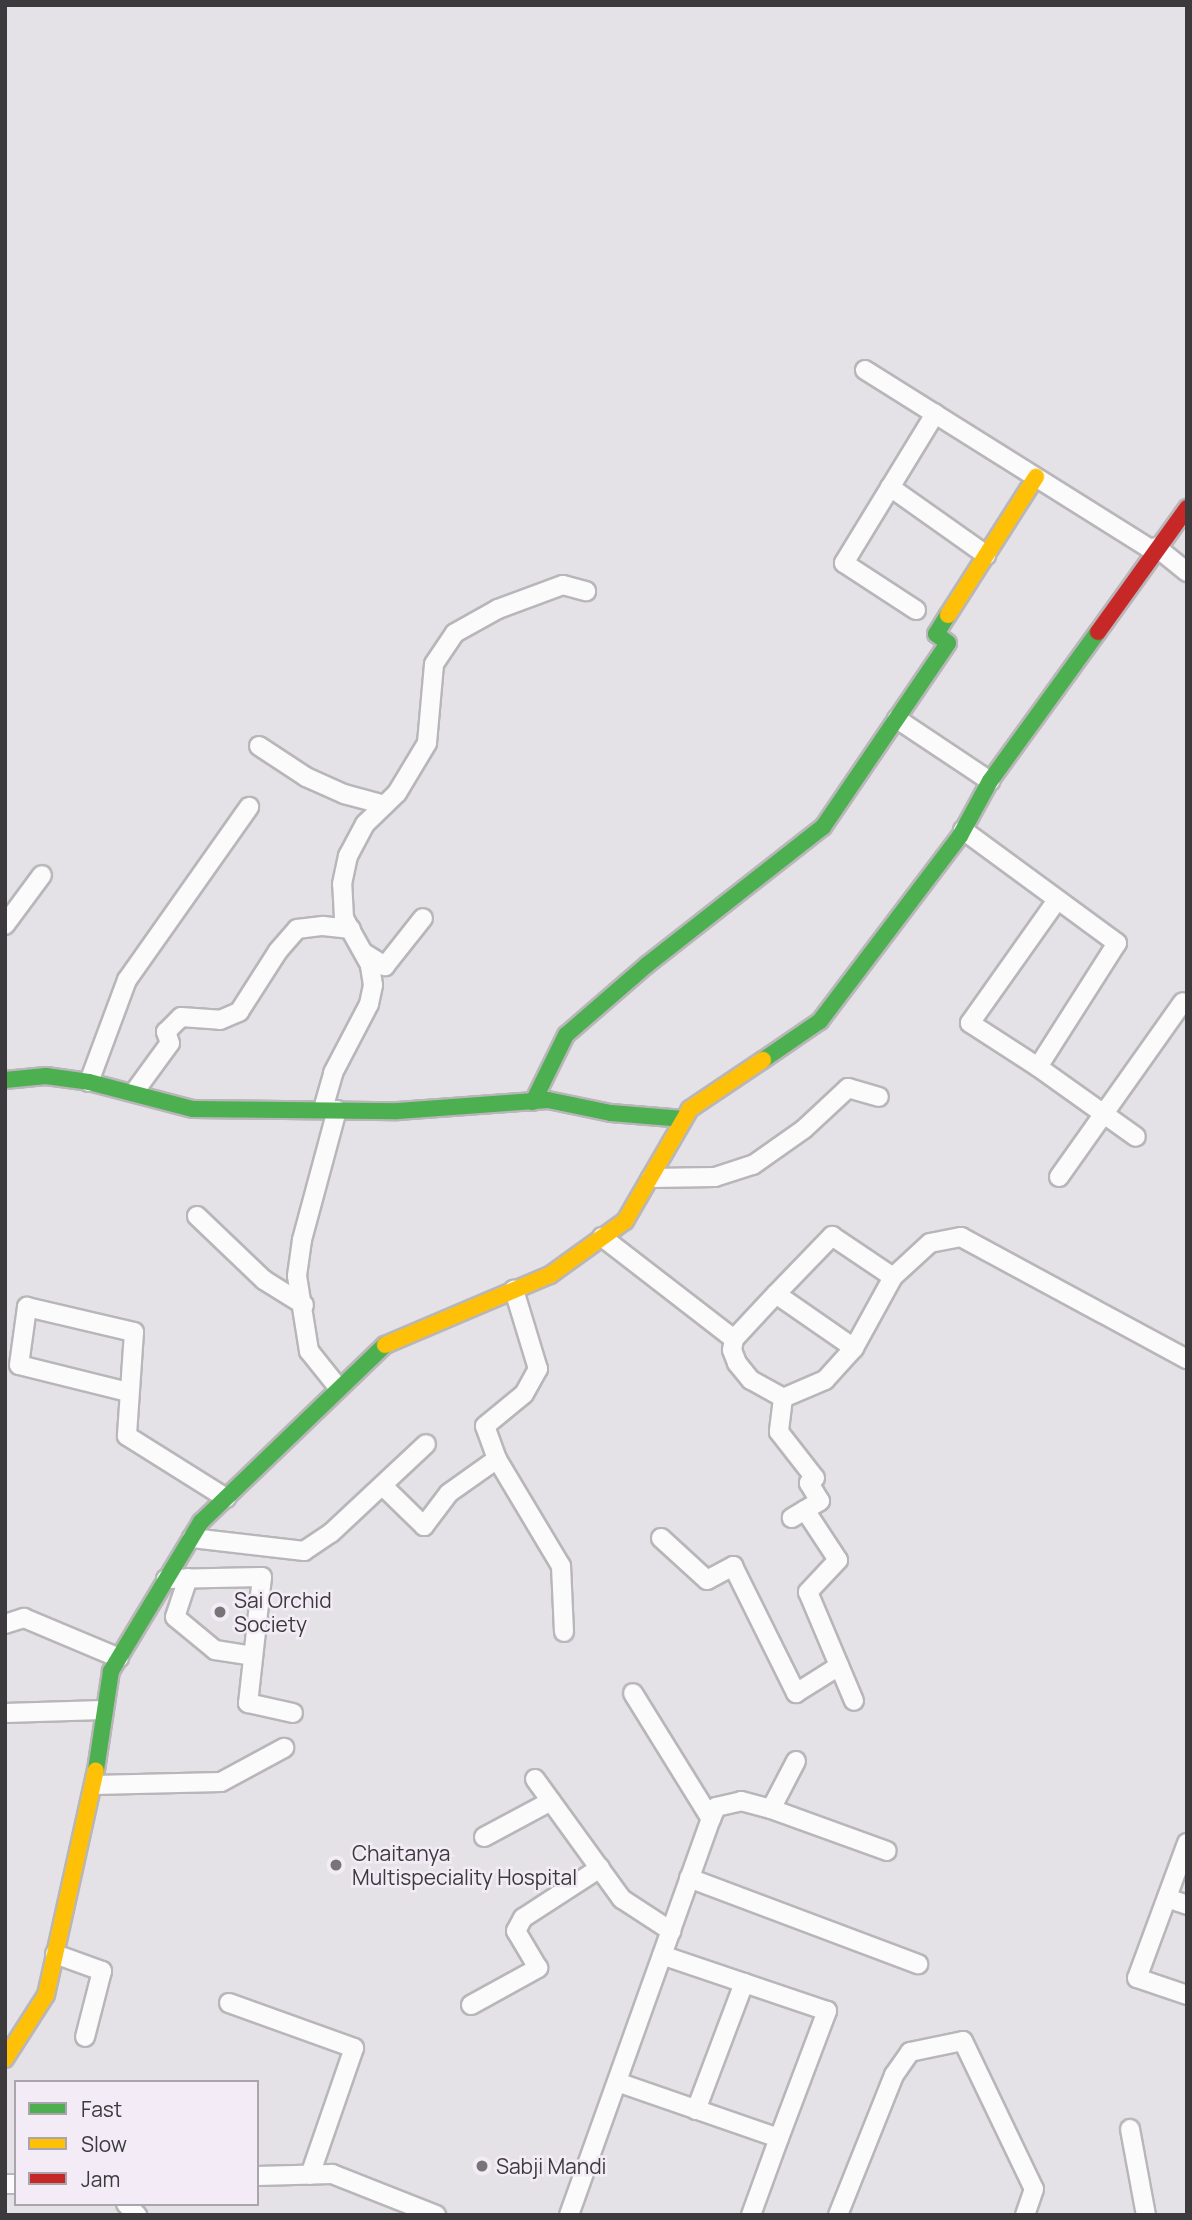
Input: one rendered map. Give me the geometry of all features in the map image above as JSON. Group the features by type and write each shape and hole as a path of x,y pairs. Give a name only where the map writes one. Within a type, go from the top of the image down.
{"main road":[{"path":"533,1102 566,1035 648,964 814,837 948,643 936,634 1036,477"},
{"path":"5,2059 46,1995 94,1785 103,1710 111,1671 192,1538 226,1498 337,1386 392,1338 550,1275 625,1221 690,1109 820,1021 963,830 990,781 1154,549 1187,508"},
{"path":"5,1080 46,1076 89,1082 135,1091 193,1109 398,1111 533,1102 684,1119"}],"street":[{"path":"865,370 1187,572"},
{"path":"916,610 844,563 935,414"},
{"path":"890,487 986,555"},
{"path":"337,1386 309,1351 302,1328 304,1305 297,1276 302,1240 330,1110 333,1073 369,1004 373,985 364,953 344,918 342,893 348,856 365,824 385,805 427,743 434,664 455,633 545,589 564,584 586,591"},
{"path":"897,719 990,781"},
{"path":"259,746 306,777 344,794 385,805"},
{"path":"89,1082 127,980 249,807"},
{"path":"963,830 1118,943 1038,1066"},
{"path":"5,925 42,875"},
{"path":"1057,900 970,1023 1038,1066 1103,1116 1136,1137"},
{"path":"364,953 385,966 423,918"},
{"path":"135,1091 170,1044 166,1032 181,1017 220,1020 239,1012 278,951 297,929 323,926 351,929"},
{"path":"1059,1177 1183,1002"},
{"path":"651,1178 715,1177 753,1166 804,1129 848,1088 879,1097"},
{"path":"197,1216 264,1280 304,1305"},
{"path":"783,1398 751,1380 737,1363 732,1350 734,1339 832,1236 893,1277"},
{"path":"603,1237 734,1339"},
{"path":"783,1398 825,1380 853,1349 893,1277 930,1243 961,1237 1187,1359"},
{"path":"514,1290 538,1369 524,1394 485,1426 497,1459 561,1566 564,1632"},
{"path":"776,1294 853,1349"},
{"path":"128,1392 19,1365 27,1307 134,1332 127,1436 226,1498"},
{"path":"783,1398 779,1432 816,1478 809,1483 820,1501 799,1514 838,1560 807,1592 854,1701"},
{"path":"192,1538 303,1551 384,1486 426,1444"},
{"path":"384,1486 424,1526 449,1493 497,1459"},
{"path":"661,1538 707,1580 733,1566 796,1693 839,1666"},
{"path":"166,1579 262,1577 247,1703 293,1713"},
{"path":"188,1578 175,1617 215,1650 253,1656"},
{"path":"5,1624 24,1618 119,1658"},
{"path":"633,1693 711,1819"},
{"path":"5,1713 103,1710"},
{"path":"94,1785 221,1782 284,1748"},
{"path":"771,1809 796,1761"},
{"path":"536,1779 622,1899 671,1931"},
{"path":"484,1837 551,1801"},
{"path":"569,2215 716,1807 741,1801 771,1809 887,1851"},
{"path":"1187,1843 1137,1978 1187,1996"},
{"path":"471,2005 538,1968 516,1931 523,1918 600,1868"},
{"path":"689,1878 918,1964"},
{"path":"1167,1898 1187,1905"},
{"path":"55,1954 102,1972 85,2037"},
{"path":"662,1955 827,2011 751,2215"},
{"path":"696,2109 744,1983"},
{"path":"229,2003 354,2048 310,2175"},
{"path":"838,2215 894,2075 910,2052 963,2041 1034,2189 1025,2215"},
{"path":"617,2082 779,2138"},
{"path":"1130,2129 1146,2215"},
{"path":"259,2176 332,2174 436,2215"}],"traffic: fast":[{"path":"533,1102 566,1035 648,964 823,827 948,643 936,634 948,615"},
{"path":"763,1060 820,1021 960,836 990,781 1098,632"},
{"path":"5,1080 46,1076 89,1082 193,1109 398,1111 548,1100 611,1113 684,1119"},
{"path":"96,1770 111,1671 201,1522 385,1345"}],"traffic: slow":[{"path":"948,615 1036,477"},
{"path":"385,1345 550,1275 625,1221 690,1109 763,1060"},
{"path":"5,2059 46,1995 96,1770"}],"traffic: jam":[{"path":"1098,632 1187,508"}],"place":[{"name":"Sai Orchid Society","path":"220,1612"},
{"name":"Chaitanya Multispeciality Hospital","path":"336,1865"},
{"name":"Sabji Mandi","path":"482,2166"}]}
